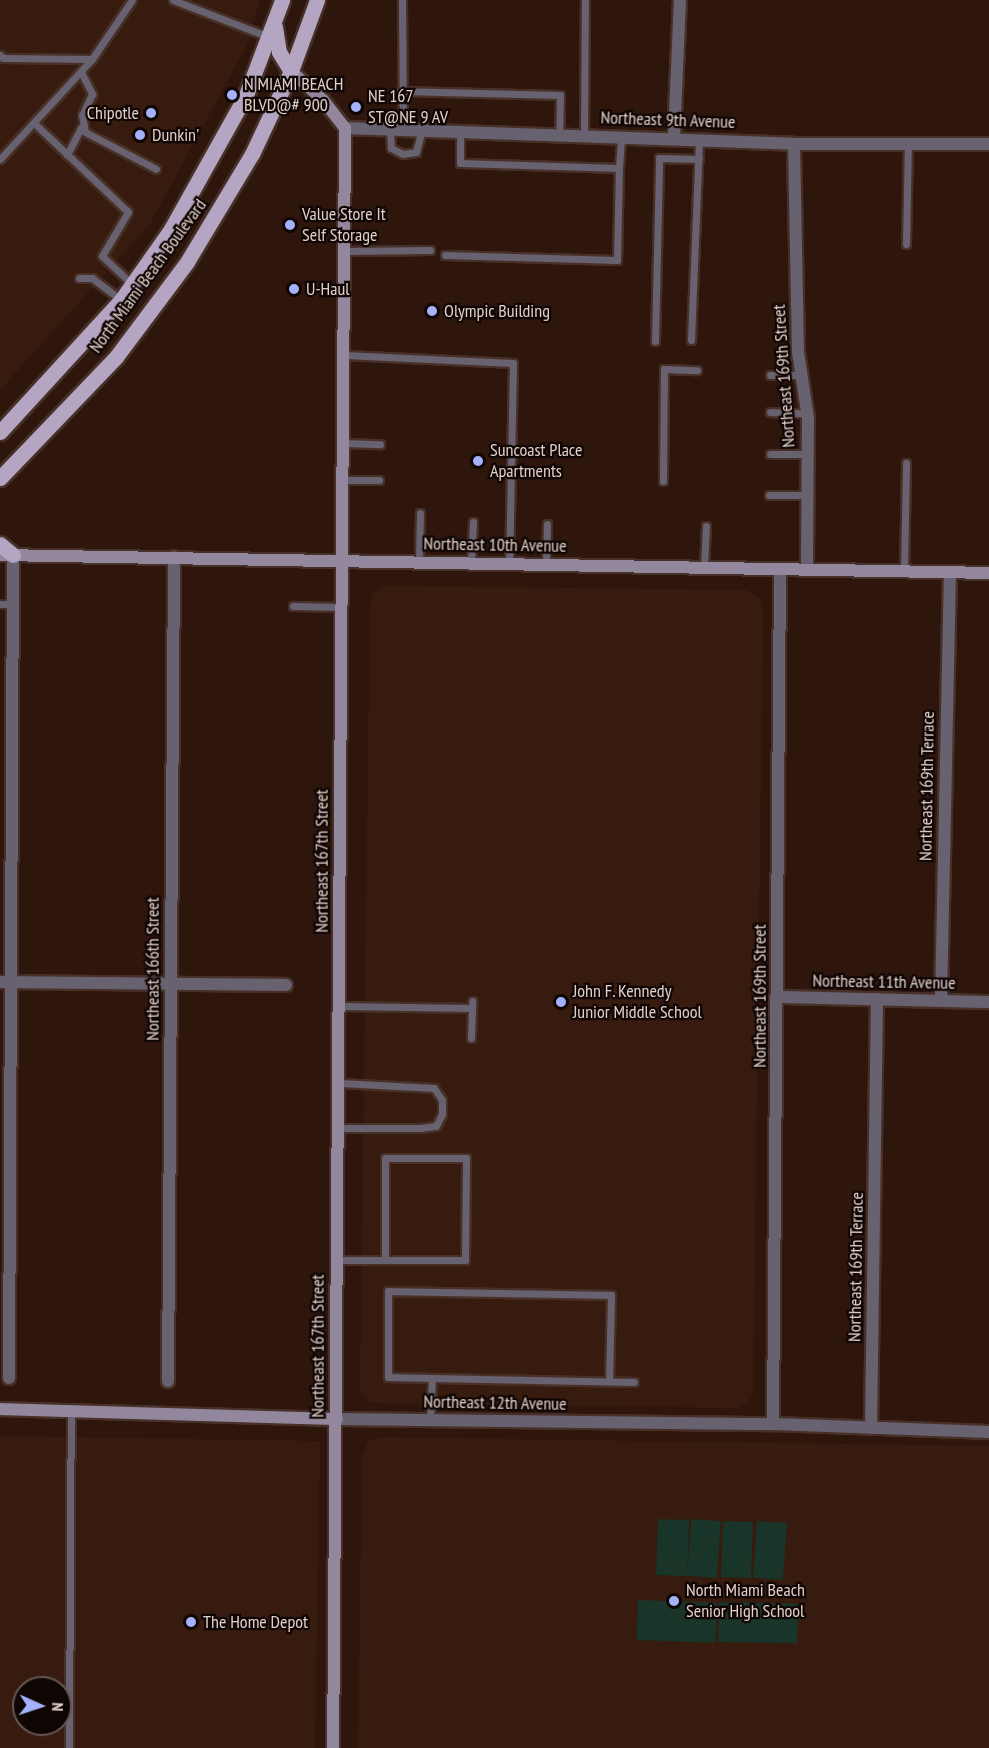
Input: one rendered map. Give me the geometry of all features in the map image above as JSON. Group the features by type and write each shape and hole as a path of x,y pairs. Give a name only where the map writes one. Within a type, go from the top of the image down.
{"main road":[{"path":"282,0 272,30 279,52 291,71"},
{"path":"291,71 317,0"},
{"name":"North Miami Beach Boulevard","path":"0,432 133,285 225,136 272,30"},
{"name":"North Miami Beach Boulevard","path":"0,478 116,357 187,262 225,205 291,71"},
{"path":"0,544 6,555"}],"street":[{"path":"674,137 680,0"},
{"path":"291,71 323,100 345,129"},
{"name":"Northeast 9th Avenue","path":"345,129 674,137 794,144 989,144"},
{"name":"Northeast 167th Street","path":"333,1748 341,1006 345,129"},
{"name":"Northeast 169th Street","path":"794,144 801,375 807,413 807,569"},
{"path":"6,555 9,1378"},
{"name":"Northeast 10th Avenue","path":"6,555 989,573"},
{"name":"Northeast 166th Street","path":"168,1381 174,557"},
{"name":"Northeast 169th Street","path":"773,1424 780,569"},
{"name":"Northeast 169th Terrace","path":"940,1001 950,572"},
{"path":"6,982 286,985"},
{"name":"Northeast 11th Avenue","path":"778,997 989,1002"},
{"name":"Northeast 169th Terrace","path":"871,1428 877,999"},
{"name":"Northeast 12th Avenue","path":"0,1409 337,1419 773,1424 989,1432"}],"lane":[{"path":"0,159 92,59 132,0"},
{"path":"173,0 272,30"},
{"path":"402,0 400,91 403,130"},
{"path":"584,135 585,0"},
{"path":"0,55 3,58 92,59"},
{"path":"67,155 81,127 82,115 92,94 81,72"},
{"path":"400,91 560,94 559,134"},
{"path":"34,123 128,212 102,256 133,285"},
{"path":"81,127 90,135 156,169"},
{"path":"390,130 391,148 403,154 416,152 422,130"},
{"path":"460,132 460,163 619,168"},
{"path":"445,255 617,260 621,136"},
{"path":"691,340 699,139"},
{"path":"906,244 908,144"},
{"path":"655,342 658,158 699,159"},
{"path":"345,251 430,250"},
{"path":"79,278 92,278 121,300"},
{"path":"344,355 513,363 509,563"},
{"path":"663,481 664,369 697,370"},
{"path":"770,375 801,375"},
{"path":"770,412 807,413"},
{"path":"344,443 380,444"},
{"path":"770,454 808,454"},
{"path":"904,571 906,463"},
{"path":"344,480 380,480"},
{"path":"769,495 808,495"},
{"path":"419,561 420,513"},
{"path":"471,562 473,522"},
{"path":"546,564 547,524"},
{"path":"704,567 706,526"},
{"path":"293,606 343,607"},
{"path":"341,1006 472,1004 471,1038"},
{"path":"340,1083 434,1088 442,1100 442,1114 436,1126 340,1128"},
{"path":"338,1260 385,1260 465,1260 466,1158 385,1158 385,1260"},
{"path":"609,1381 611,1295 388,1291 388,1377 634,1382"},
{"path":"430,1420 432,1378"},
{"path":"69,1748 71,1411"}],"shaded area":[{"path":"0,0 260,0 248,43 150,224 0,390"},
{"name":"John F. Kennedy Junior Middle School","path":"384,586 746,590 760,598 763,613 753,1393 748,1403 737,1408 371,1403 360,1392 370,602 373,593"},
{"path":"0,1436 320,1441 315,1748 0,1748"},
{"name":"North Miami Beach Senior High School","path":"379,1437 989,1446 989,1748 358,1748 362,1455 368,1442"}],"green space":[{"path":"658,1519 689,1520 687,1576 656,1575"},
{"path":"691,1519 721,1521 717,1578 687,1576"},
{"path":"723,1521 753,1522 751,1578 721,1577"},
{"path":"757,1521 787,1523 783,1580 753,1578"},
{"path":"638,1600 717,1603 716,1643 637,1640"},
{"path":"719,1602 798,1603 797,1643 718,1642"}],"place":[{"name":"N MIAMI BEACH BLVD@# 900","path":"232,95"},
{"name":"NE 167 ST@NE 9 AV","path":"356,107"},
{"name":"Chipotle","path":"151,113"},
{"name":"Dunkin'","path":"140,135"},
{"name":"Value Store It Self Storage","path":"290,225"},
{"name":"U-Haul","path":"294,289"},
{"name":"Olympic Building","path":"432,311"},
{"name":"Suncoast Place Apartments","path":"478,461"},
{"name":"John F. Kennedy Junior Middle School","path":"561,1002"},
{"name":"North Miami Beach Senior High School","path":"674,1601"},
{"name":"The Home Depot","path":"191,1622"}]}
